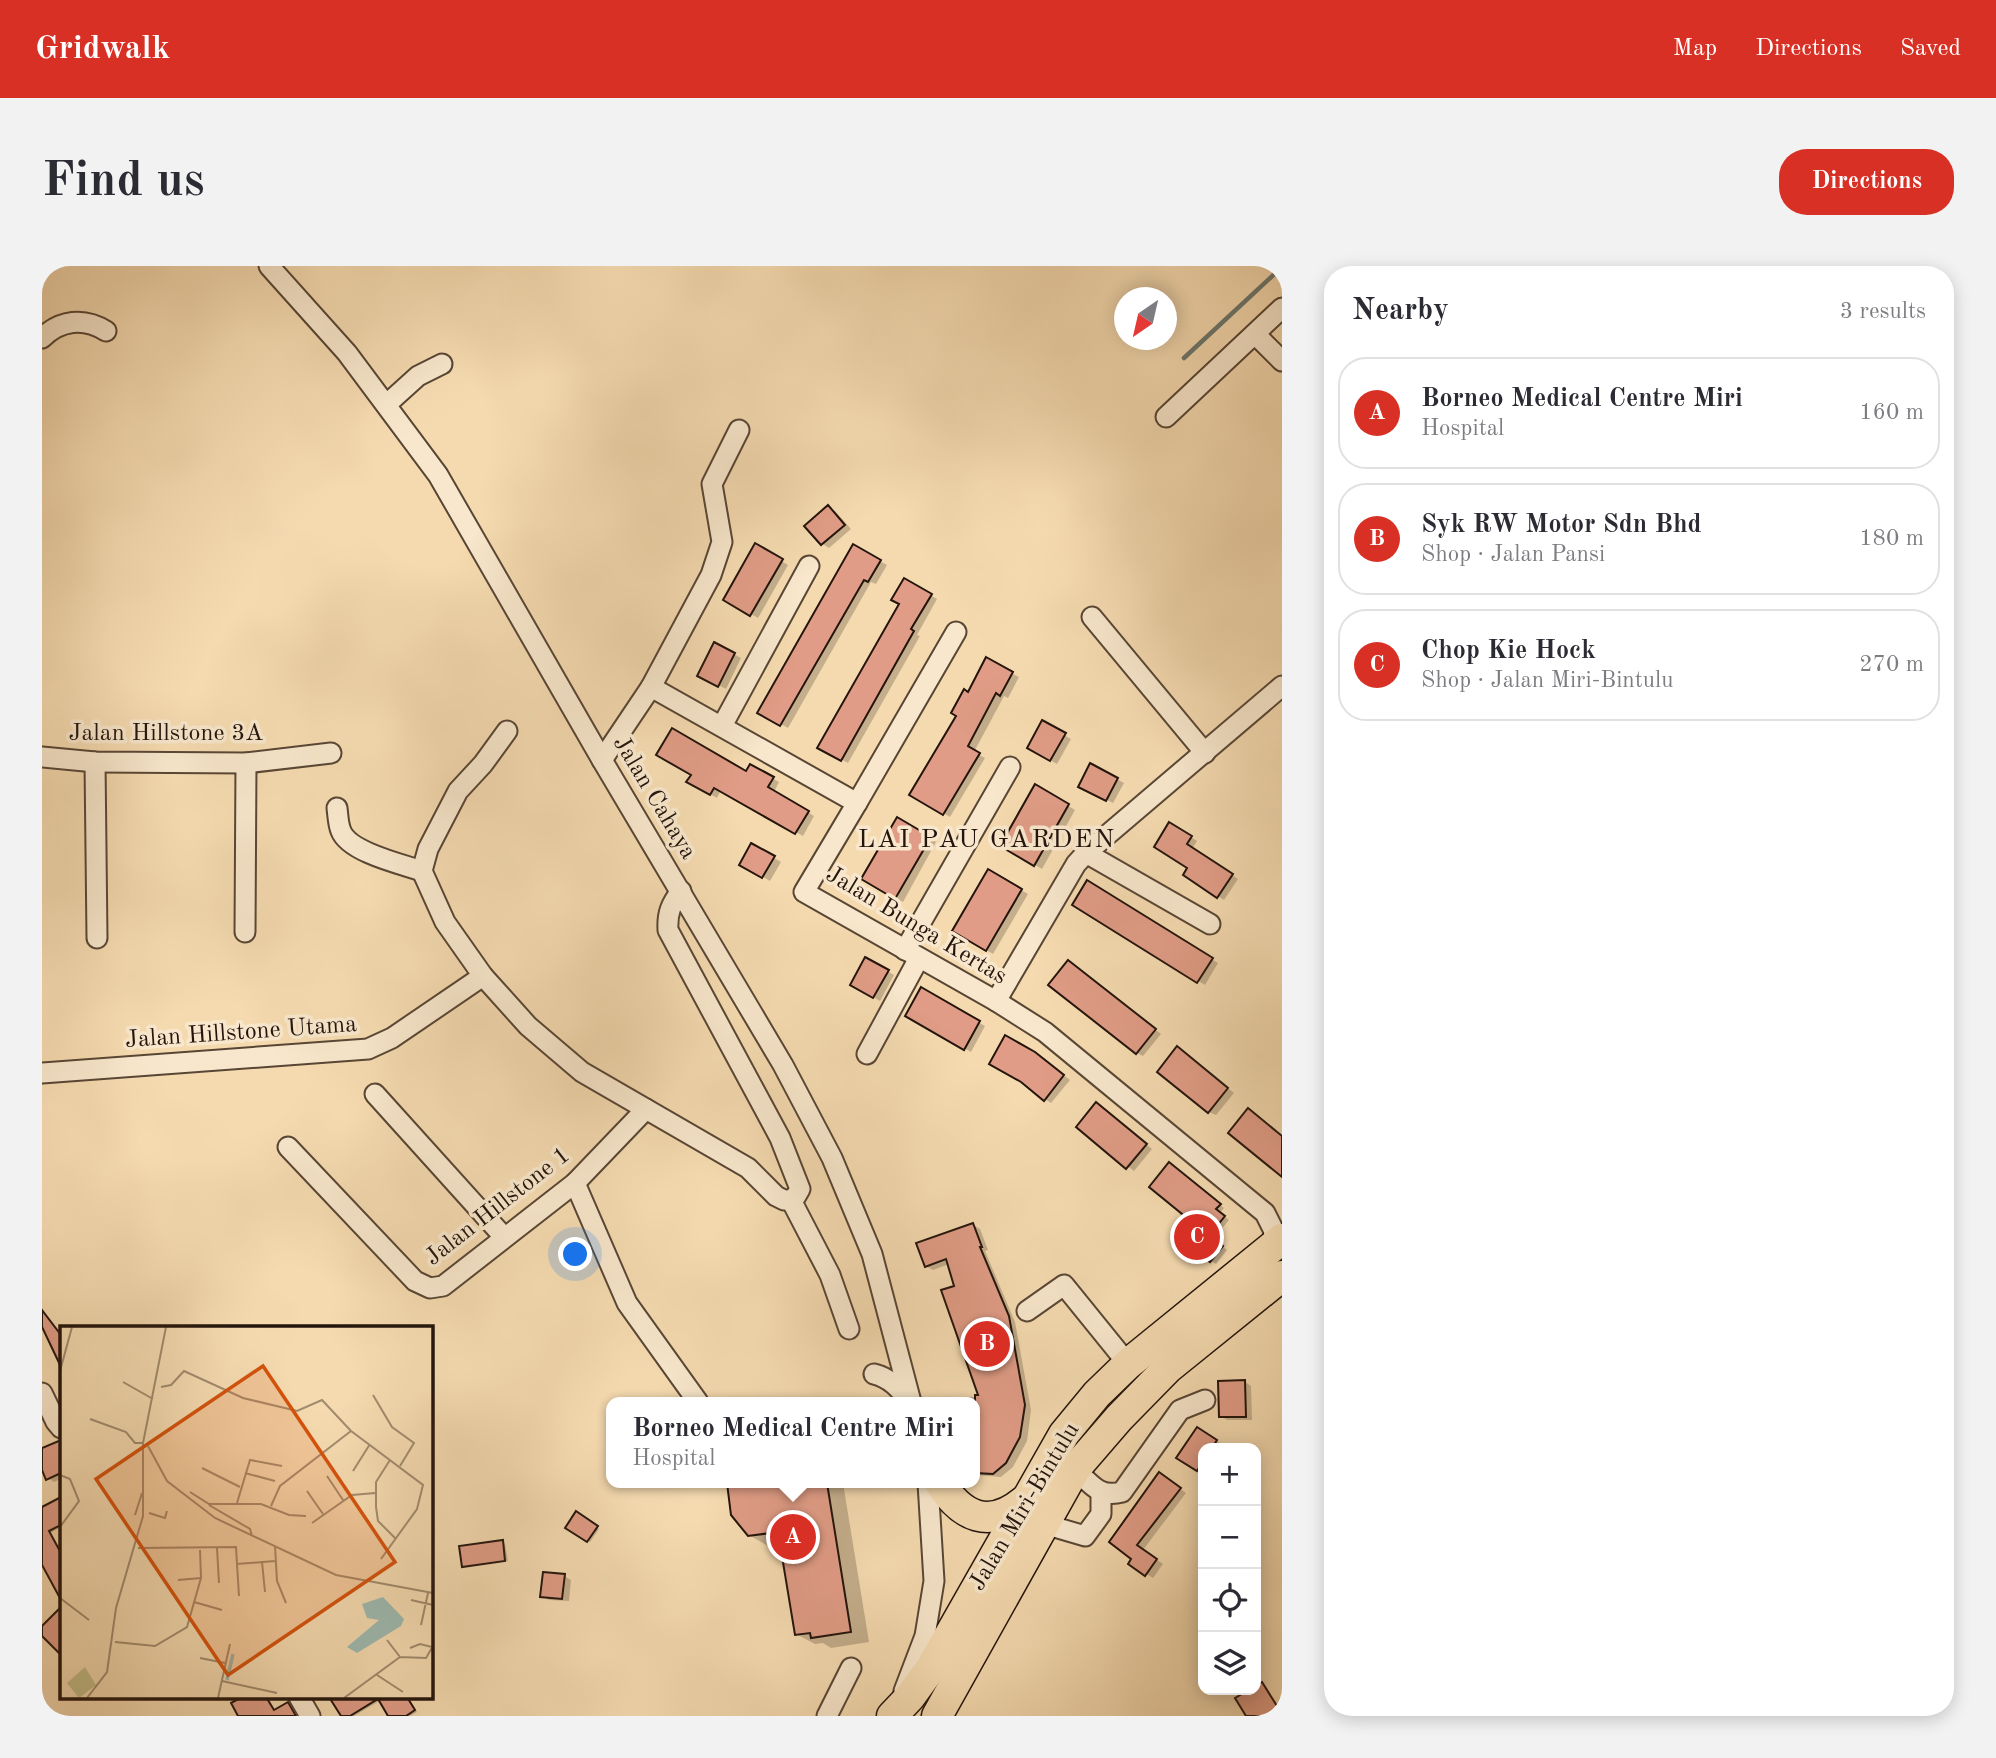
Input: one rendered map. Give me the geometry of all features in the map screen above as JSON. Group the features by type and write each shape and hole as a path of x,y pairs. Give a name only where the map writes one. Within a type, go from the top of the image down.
{"highway":[{"name":"Jalan Miri-Bintulu","path":"897,1711 931,1668 960,1620 1024,1501 1064,1434 1097,1394 1128,1364 1277,1243"},
{"name":"Jalan Miri-Bintulu","path":"937,1716 1075,1469 1119,1418 1168,1368 1282,1276"},
{"path":"944,1488 956,1505 978,1516 1002,1515 1024,1501"},
{"path":"960,1620 968,1620 978,1614 1017,1575"}],"street":[{"name":"Jalan Cahaya","path":"269,266 339,342 438,475 601,760 789,1076 832,1158 872,1254 909,1397"},
{"path":"1166,417 1282,308"},
{"path":"42,338 51,330 75,320 97,325 106,331"},
{"path":"1255,334 1282,361"},
{"path":"387,404 418,376 442,364"},
{"path":"601,760 651,687 715,562 722,542 712,484 739,430"},
{"path":"722,726 809,565"},
{"path":"1092,617 1205,753"},
{"path":"651,687 857,803 956,632"},
{"path":"996,1001 1076,864 1146,800 1205,753 1282,685"},
{"path":"507,731 458,791 428,849 422,871 445,922 483,976 528,1026 582,1072 748,1168 776,1196 791,1200 800,1189 780,1139 668,930 667,915 671,903 681,891"},
{"name":"Jalan Hillstone 3A","path":"42,757 95,762 246,763 331,753"},
{"path":"95,762 97,938"},
{"path":"246,763 246,932"},
{"path":"867,1054 912,954 1010,768"},
{"name":"Jalan Bunga Kertas","path":"857,803 804,892 996,1001 1045,1032 1274,1215 1277,1243"},
{"path":"337,808 341,831 349,842 422,871"},
{"path":"1086,853 1210,925"},
{"name":"Jalan Hillstone Utama","path":"42,1073 368,1049 392,1038 483,976"},
{"path":"374,1094 504,1237"},
{"name":"Jalan Hillstone 1","path":"288,1147 415,1281 430,1288 443,1286 575,1183 646,1109"},
{"path":"575,1183 627,1303 694,1397"},
{"path":"791,1200 830,1275 849,1329"},
{"path":"1027,1311 1064,1285 1128,1364"},
{"path":"874,1374 891,1381 905,1397"},
{"path":"42,1393 53,1426"},
{"path":"1075,1469 1101,1492 1111,1495 1122,1492 1180,1410 1205,1400"},
{"path":"897,1711 925,1636 934,1581 928,1488"},
{"path":"1044,1524 1085,1536 1101,1514 1101,1492"},
{"path":"934,1581 950,1609 960,1620"},
{"path":"827,1716 851,1668"},
{"path":"300,1698 310,1716"}],"building":[{"path":"828,505 845,525 821,545 804,526"},
{"path":"755,543 783,559 750,616 723,600"},
{"path":"853,544 881,560 868,582 864,580 780,726 757,713"},
{"path":"904,578 932,594 841,761 817,748 899,604 891,600"},
{"path":"714,642 735,653 718,687 697,676"},
{"path":"986,657 1013,672 1000,696 996,693 968,746 980,753 943,815 909,795 956,716 951,713 964,689 968,692"},
{"path":"1042,720 1066,733 1050,761 1027,748"},
{"path":"672,728 746,771 750,764 774,777 768,787 809,811 795,834 714,788 710,795 686,782 691,775 656,755"},
{"path":"1090,763 1118,778 1106,801 1078,787"},
{"path":"1035,784 1069,804 1034,866 1000,846"},
{"path":"897,817 931,837 895,899 861,879"},
{"path":"1169,822 1192,836 1187,844 1233,874 1217,898 1183,875 1187,868 1154,847"},
{"path":"751,843 775,856 762,878 739,865"},
{"path":"988,869 1022,889 986,951 952,931"},
{"path":"1087,880 1213,958 1197,983 1072,905"},
{"path":"865,957 889,970 873,998 850,985"},
{"path":"1068,960 1156,1029 1136,1054 1048,985"},
{"path":"921,987 980,1021 964,1050 905,1016"},
{"path":"1005,1035 1035,1052 1064,1075 1044,1101 1021,1082 989,1064"},
{"path":"1177,1046 1228,1088 1208,1113 1157,1072"},
{"path":"1096,1102 1147,1144 1126,1169 1076,1127"},
{"path":"1248,1108 1282,1136 1282,1177 1228,1133"},
{"path":"1169,1162 1221,1204 1216,1209 1225,1216 1209,1236 1223,1246 1210,1262 1181,1239 1193,1223 1149,1187"},
{"path":"973,1223 980,1247 1009,1316 1025,1405 1020,1437 1006,1463 993,1474 980,1473 980,1397 975,1397 978,1395 941,1290 954,1286 946,1259 925,1267 916,1243"},
{"path":"42,1310 60,1334 60,1365 42,1327"},
{"path":"1245,1380 1246,1417 1219,1417 1218,1381"},
{"path":"1197,1427 1217,1440 1215,1443 1198,1443 1197,1471 1176,1458"},
{"path":"60,1440 60,1473 46,1480 42,1470 42,1448"},
{"path":"1159,1472 1181,1488 1137,1545 1157,1559 1145,1576 1128,1564 1131,1559 1109,1542"},
{"path":"728,1488 828,1488 851,1632 811,1638 810,1633 795,1635 778,1532 748,1536 731,1515"},
{"path":"60,1498 60,1526 49,1531 60,1551 60,1598 42,1565 42,1507"},
{"path":"576,1511 598,1526 587,1542 565,1528"},
{"path":"503,1540 505,1561 462,1567 459,1546"},
{"path":"543,1572 565,1574 562,1599 540,1597"},
{"path":"60,1608 60,1654 42,1636 42,1626"},
{"path":"1261,1682 1282,1716 1246,1716 1235,1698 1240,1695 1261,1695"},
{"path":"240,1698 267,1698 274,1710 288,1702 296,1716 238,1716 231,1703"},
{"path":"330,1698 408,1698 415,1710 406,1716 388,1716 378,1699 350,1716 341,1716"}],"waterway":[{"path":"1184,358 1282,267"}],"place":[{"name":"Chop Kie Hock","path":"1197,1237"},
{"name":"Syk RW Motor Sdn Bhd","path":"987,1344"},
{"name":"Borneo Medical Centre Miri","path":"793,1537"}],"district":[{"name":"LAI PAU GARDEN","path":"987,840"}]}
